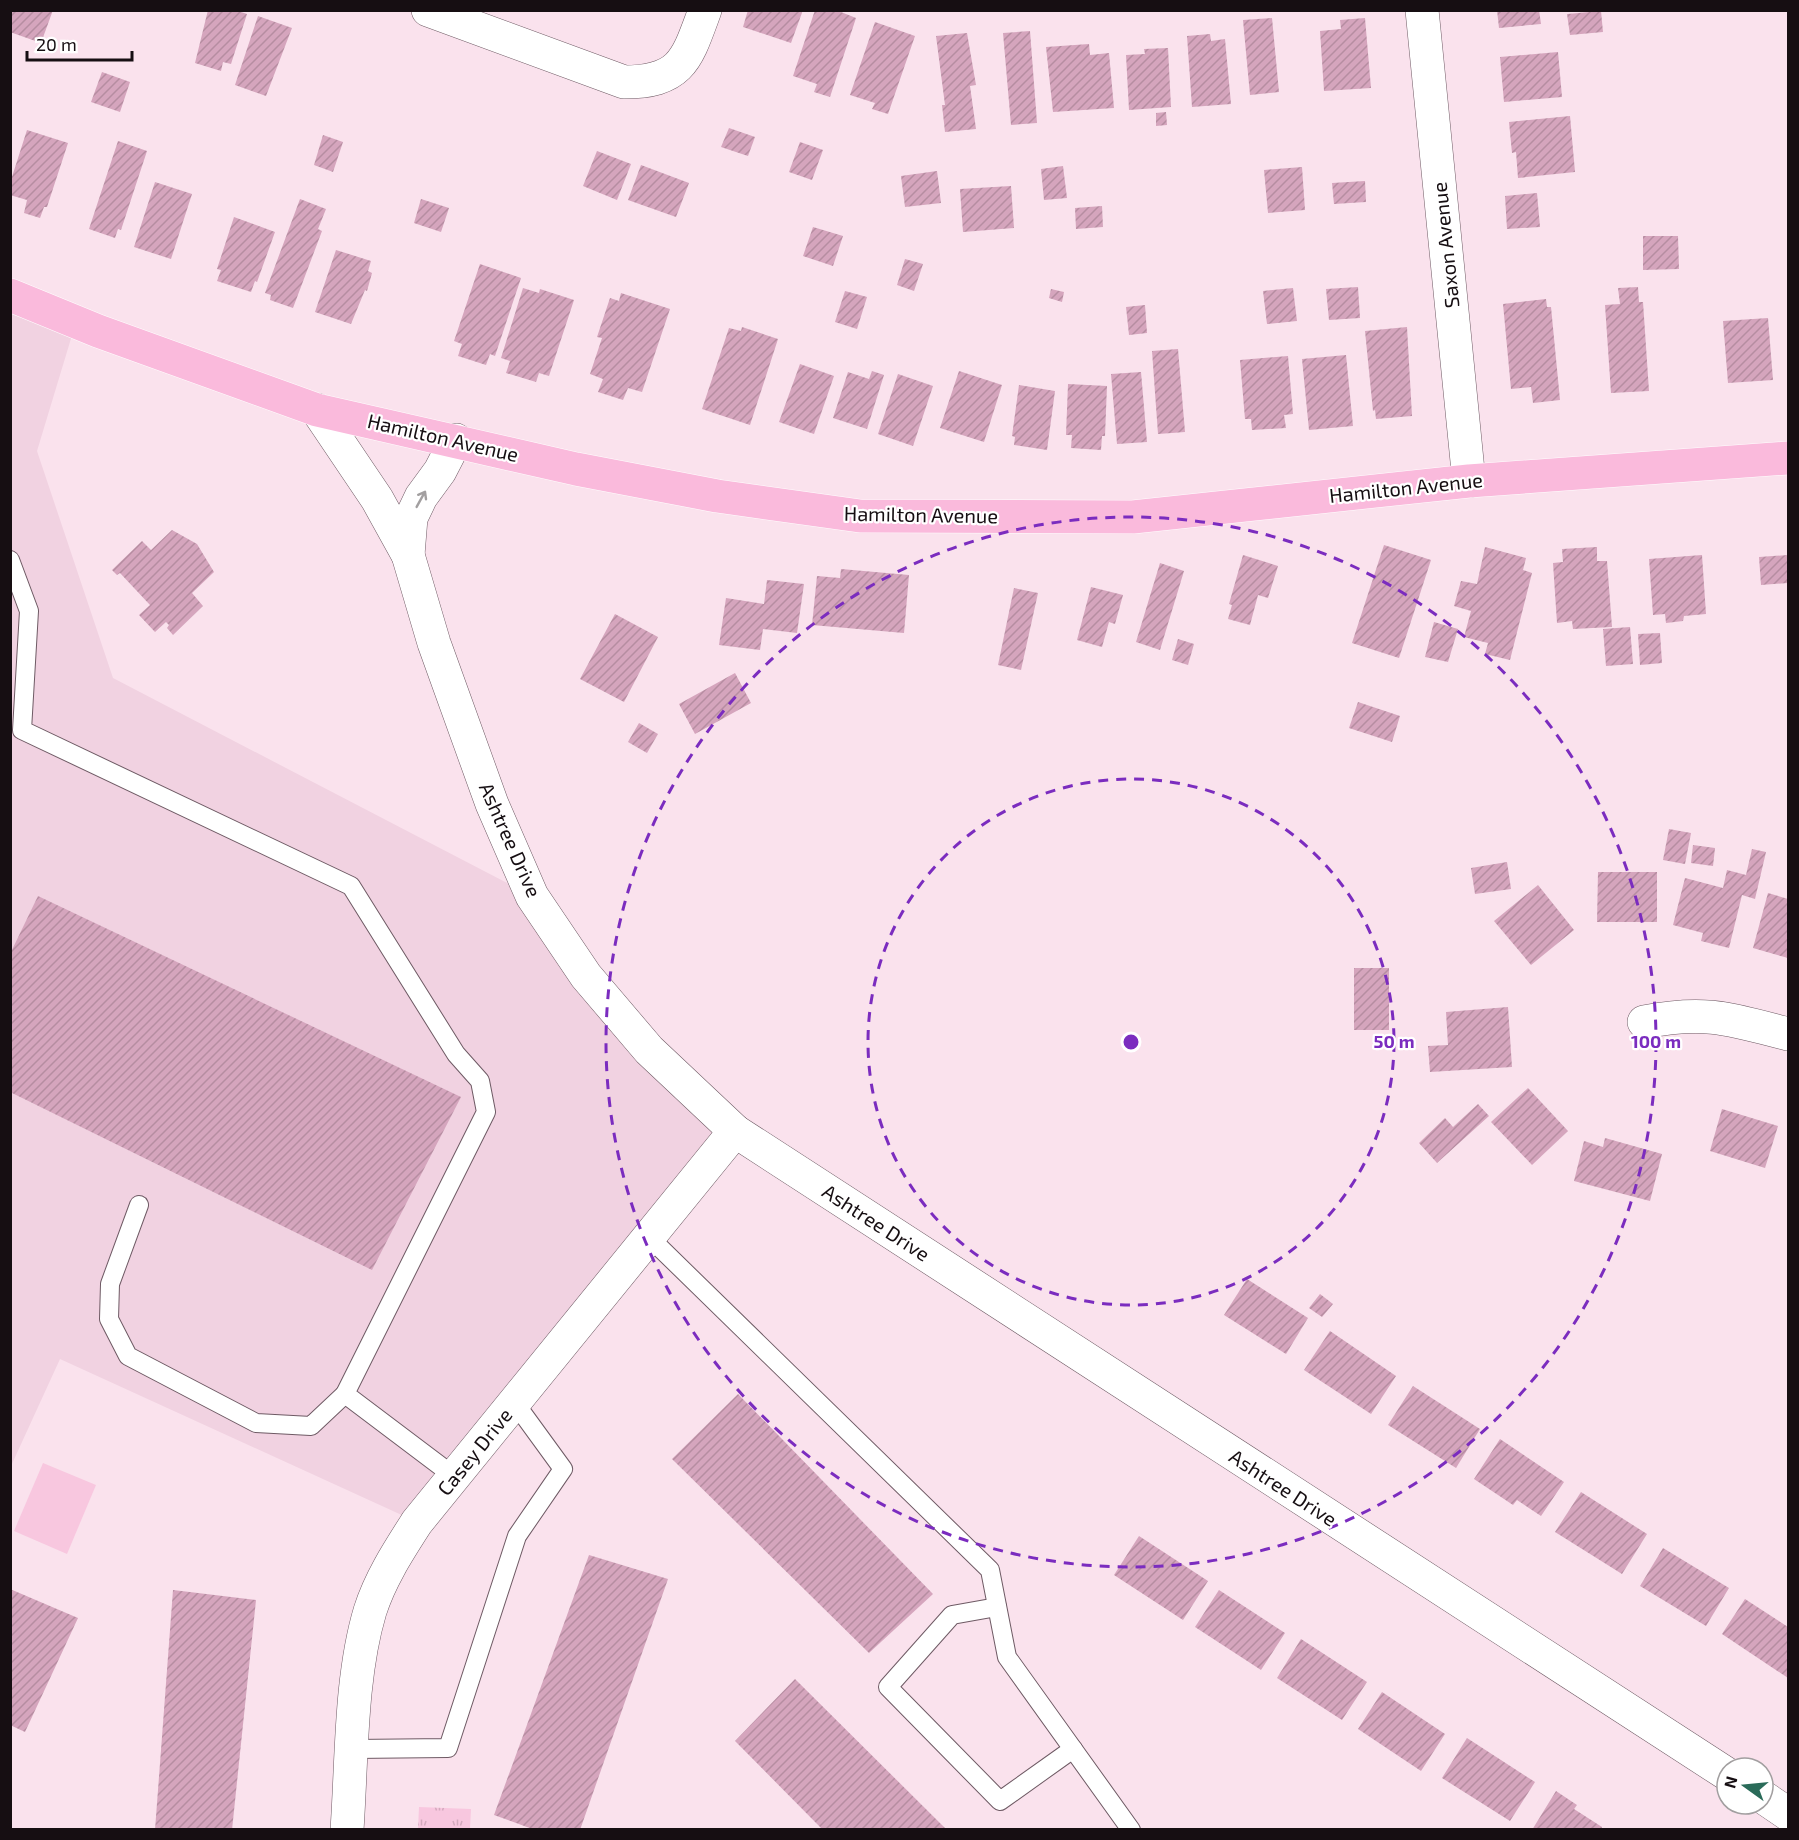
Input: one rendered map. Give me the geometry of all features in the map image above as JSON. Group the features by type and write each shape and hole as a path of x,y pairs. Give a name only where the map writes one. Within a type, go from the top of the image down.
{"main road":[{"name":"Hamilton Avenue","path":"10,296 111,336 317,410 576,469 706,494 860,516 1133,517 1469,481 1788,458"}],"street":[{"path":"428,10 624,82 648,82 670,74 692,47 705,10"},
{"name":"Saxon Avenue","path":"1422,10 1469,481"},
{"name":"Ashtree Drive","path":"317,410 377,499 408,555 434,643 492,804 532,896 586,976 649,1050 735,1131 1715,1766"},
{"path":"408,555 411,518 421,497 441,471 456,440"},
{"path":"1644,1022 1681,1015 1717,1015 1788,1034"},
{"name":"Casey Drive","path":"347,1830 358,1675 371,1610 390,1564 417,1522 735,1131"},
{"path":"1775,1805 1788,1814"}],"lane":[{"path":"10,560 29,611 22,730 351,886 456,1054 480,1081 486,1112 345,1394 311,1426 256,1423 128,1356 109,1319 110,1284 139,1205"},
{"path":"650,1238 990,1570 1007,1657 1131,1830"},
{"path":"345,1394 455,1477"},
{"path":"353,1749 448,1748 517,1536 563,1469 516,1403"},
{"path":"997,1607 952,1615 888,1687 1000,1801 1073,1749"}],"shaded area":[{"path":"11,295 76,322 37,451 113,678 532,896 735,1131 417,1522 60,1359 11,1466"}],"green space":[{"path":"43,1463 96,1485 67,1554 14,1531"},
{"path":"419,1807 471,1809 470,1829 418,1829"}],"building":[{"path":"10,10 53,10 41,43 10,32"},
{"path":"208,10 235,10 247,14 231,64 223,62 221,71 195,63"},
{"path":"748,10 803,10 791,43 743,27"},
{"path":"815,10 836,10 856,18 830,97 814,92 817,84 793,76"},
{"path":"1497,10 1539,10 1541,24 1499,28"},
{"path":"1601,11 1603,32 1570,35 1567,14"},
{"path":"258,16 292,28 266,96 235,85"},
{"path":"1272,18 1279,92 1250,95 1243,20"},
{"path":"1365,18 1371,88 1324,91 1320,31 1341,29 1340,20"},
{"path":"875,22 915,36 888,114 872,109 875,103 850,95"},
{"path":"1030,31 1037,123 1011,125 1003,33"},
{"path":"967,33 976,85 970,86 976,129 945,132 942,105 945,105 936,36"},
{"path":"1210,34 1211,41 1225,39 1231,104 1192,107 1187,36"},
{"path":"1089,44 1090,55 1109,53 1114,108 1053,112 1046,47"},
{"path":"1168,48 1171,107 1129,110 1126,55 1145,54 1144,49"},
{"path":"1558,52 1562,97 1504,102 1500,57"},
{"path":"102,72 130,82 120,112 91,102"},
{"path":"1166,112 1167,125 1156,126 1156,113"},
{"path":"1570,116 1575,172 1518,178 1516,152 1512,153 1509,122"},
{"path":"729,128 755,137 748,156 721,147"},
{"path":"27,130 68,143 47,207 44,207 40,218 24,213 27,200 10,195 10,183"},
{"path":"323,135 343,142 333,172 314,165"},
{"path":"118,141 147,151 121,230 118,229 115,238 89,229"},
{"path":"800,142 823,150 812,180 789,172"},
{"path":"597,151 631,164 617,200 583,186"},
{"path":"641,165 689,183 676,217 628,200"},
{"path":"1063,166 1067,198 1044,200 1041,169"},
{"path":"1302,167 1305,210 1268,213 1264,170"},
{"path":"937,171 941,203 905,207 901,176"},
{"path":"1365,181 1366,202 1334,204 1332,183"},
{"path":"155,182 192,194 171,259 134,247"},
{"path":"1011,186 1014,228 963,232 960,189"},
{"path":"1537,193 1540,227 1507,229 1505,196"},
{"path":"300,199 326,209 318,229 322,231 293,308 270,300 271,295 265,293"},
{"path":"421,199 449,208 441,232 414,223"},
{"path":"1102,206 1103,227 1076,229 1075,208"},
{"path":"234,217 275,232 257,282 255,281 251,292 217,281 221,270 217,269"},
{"path":"813,227 843,236 833,266 803,256"},
{"path":"1643,236 1678,236 1679,269 1643,270"},
{"path":"336,250 371,261 368,271 372,273 367,291 365,290 351,324 315,312"},
{"path":"905,259 923,264 914,291 897,285"},
{"path":"480,264 521,278 495,356 490,354 486,365 458,356 462,344 454,341"},
{"path":"1358,287 1360,318 1329,320 1326,289"},
{"path":"1638,287 1639,302 1643,302 1649,391 1611,393 1605,305 1620,304 1618,288"},
{"path":"523,288 539,293 540,289 574,300 549,376 539,373 536,382 506,373 510,361 501,358"},
{"path":"1293,288 1297,321 1267,324 1263,291"},
{"path":"1051,289 1064,292 1062,302 1049,298"},
{"path":"845,291 867,297 857,329 835,322"},
{"path":"621,293 670,309 642,392 628,388 623,400 598,392 603,379 590,374 602,338 597,337 610,298 619,301"},
{"path":"1546,299 1547,307 1551,307 1560,400 1533,403 1531,387 1511,389 1503,304"},
{"path":"1145,305 1147,333 1129,335 1126,307"},
{"path":"1768,318 1773,380 1728,383 1723,321"},
{"path":"742,327 778,339 750,425 702,409 729,328 741,331"},
{"path":"1407,327 1412,416 1376,419 1375,410 1373,411 1365,331"},
{"path":"1178,349 1185,432 1158,434 1152,351"},
{"path":"1346,355 1353,426 1309,430 1302,359"},
{"path":"1288,356 1293,414 1284,415 1286,428 1252,430 1251,419 1245,419 1240,360"},
{"path":"800,364 834,376 814,434 779,422"},
{"path":"872,371 884,375 867,429 833,418 848,372 869,379"},
{"path":"959,371 1002,385 984,442 940,428"},
{"path":"1141,372 1147,442 1117,444 1111,374"},
{"path":"898,374 933,386 913,446 878,434"},
{"path":"1068,384 1107,386 1105,436 1102,436 1101,450 1071,448 1072,435 1066,435"},
{"path":"1019,385 1055,391 1047,450 1014,445 1015,437 1012,436"},
{"path":"172,530 197,544 214,572 192,593 203,606 173,635 167,628 169,625 166,622 155,632 139,615 150,605 120,573 117,575 112,570 142,541 151,550"},
{"path":"1384,545 1431,560 1399,658 1352,643"},
{"path":"1485,547 1526,558 1523,570 1532,573 1510,660 1485,654 1488,643 1464,637 1471,611 1454,606 1461,581 1477,584"},
{"path":"1597,547 1597,561 1607,561 1612,627 1573,629 1572,621 1557,623 1553,563 1563,562 1562,549"},
{"path":"1243,555 1278,566 1268,598 1258,595 1250,625 1228,619 1232,605 1229,604"},
{"path":"1702,555 1706,614 1684,616 1683,621 1666,623 1665,614 1653,615 1649,559"},
{"path":"1788,555 1788,583 1761,585 1759,557"},
{"path":"1160,563 1184,571 1160,650 1136,642"},
{"path":"841,569 909,575 904,633 812,625 817,576 840,578"},
{"path":"767,580 804,584 797,633 763,629 760,650 719,645 726,598 764,604"},
{"path":"1091,587 1123,595 1115,624 1109,622 1102,647 1077,640"},
{"path":"1014,588 1038,593 1021,670 998,665"},
{"path":"615,614 658,637 624,702 580,679"},
{"path":"1434,622 1458,629 1448,662 1425,657"},
{"path":"1630,627 1633,664 1606,666 1603,629"},
{"path":"1660,633 1662,663 1640,665 1638,634"},
{"path":"1178,639 1194,644 1188,665 1172,660"},
{"path":"735,673 751,703 695,734 679,704"},
{"path":"1358,702 1400,716 1392,742 1349,728"},
{"path":"639,723 658,734 647,753 628,742"},
{"path":"1669,829 1691,833 1685,864 1663,860"},
{"path":"1693,845 1715,848 1713,866 1691,863"},
{"path":"1752,849 1766,852 1755,899 1742,895 1729,948 1701,941 1703,933 1673,925 1685,878 1723,888 1727,870 1746,875"},
{"path":"1507,862 1511,889 1475,894 1471,868"},
{"path":"1598,872 1657,872 1657,922 1597,922"},
{"path":"1538,885 1574,930 1531,965 1494,921"},
{"path":"1768,893 1788,899 1788,958 1753,948"},
{"path":"38,896 461,1097 372,1270 10,1092 10,954"},
{"path":"1354,968 1389,968 1389,1030 1354,1030"},
{"path":"1508,1007 1512,1067 1430,1072 1428,1046 1448,1045 1446,1012"},
{"path":"1528,1088 1568,1131 1532,1165 1491,1122"},
{"path":"1478,1104 1489,1116 1437,1163 1419,1143 1445,1118 1453,1127"},
{"path":"1722,1109 1778,1126 1765,1168 1710,1151"},
{"path":"1605,1138 1662,1154 1650,1201 1574,1181 1584,1141 1603,1147"},
{"path":"1247,1279 1308,1318 1286,1354 1224,1315"},
{"path":"1320,1294 1333,1304 1322,1317 1309,1308"},
{"path":"1330,1331 1396,1376 1371,1414 1304,1370"},
{"path":"1413,1386 1480,1429 1456,1468 1388,1425"},
{"path":"738,1394 933,1594 869,1653 672,1459"},
{"path":"1500,1439 1564,1482 1541,1516 1517,1500 1513,1505 1474,1479"},
{"path":"1581,1492 1647,1534 1622,1574 1555,1532"},
{"path":"1139,1536 1208,1581 1183,1620 1114,1575"},
{"path":"1663,1548 1729,1588 1706,1626 1640,1586"},
{"path":"589,1555 668,1579 580,1830 535,1830 494,1815"},
{"path":"10,1589 78,1618 25,1732 10,1725"},
{"path":"173,1590 256,1600 232,1830 155,1830"},
{"path":"1219,1590 1285,1633 1261,1670 1195,1627"},
{"path":"1745,1599 1788,1627 1788,1678 1722,1634"},
{"path":"1301,1639 1367,1682 1342,1720 1277,1678"},
{"path":"795,1679 947,1830 823,1830 735,1741"},
{"path":"1382,1692 1445,1734 1421,1771 1358,1729"},
{"path":"1467,1738 1535,1782 1510,1821 1442,1778"},
{"path":"1556,1791 1577,1805 1574,1809 1602,1827 1601,1830 1532,1830"}]}
